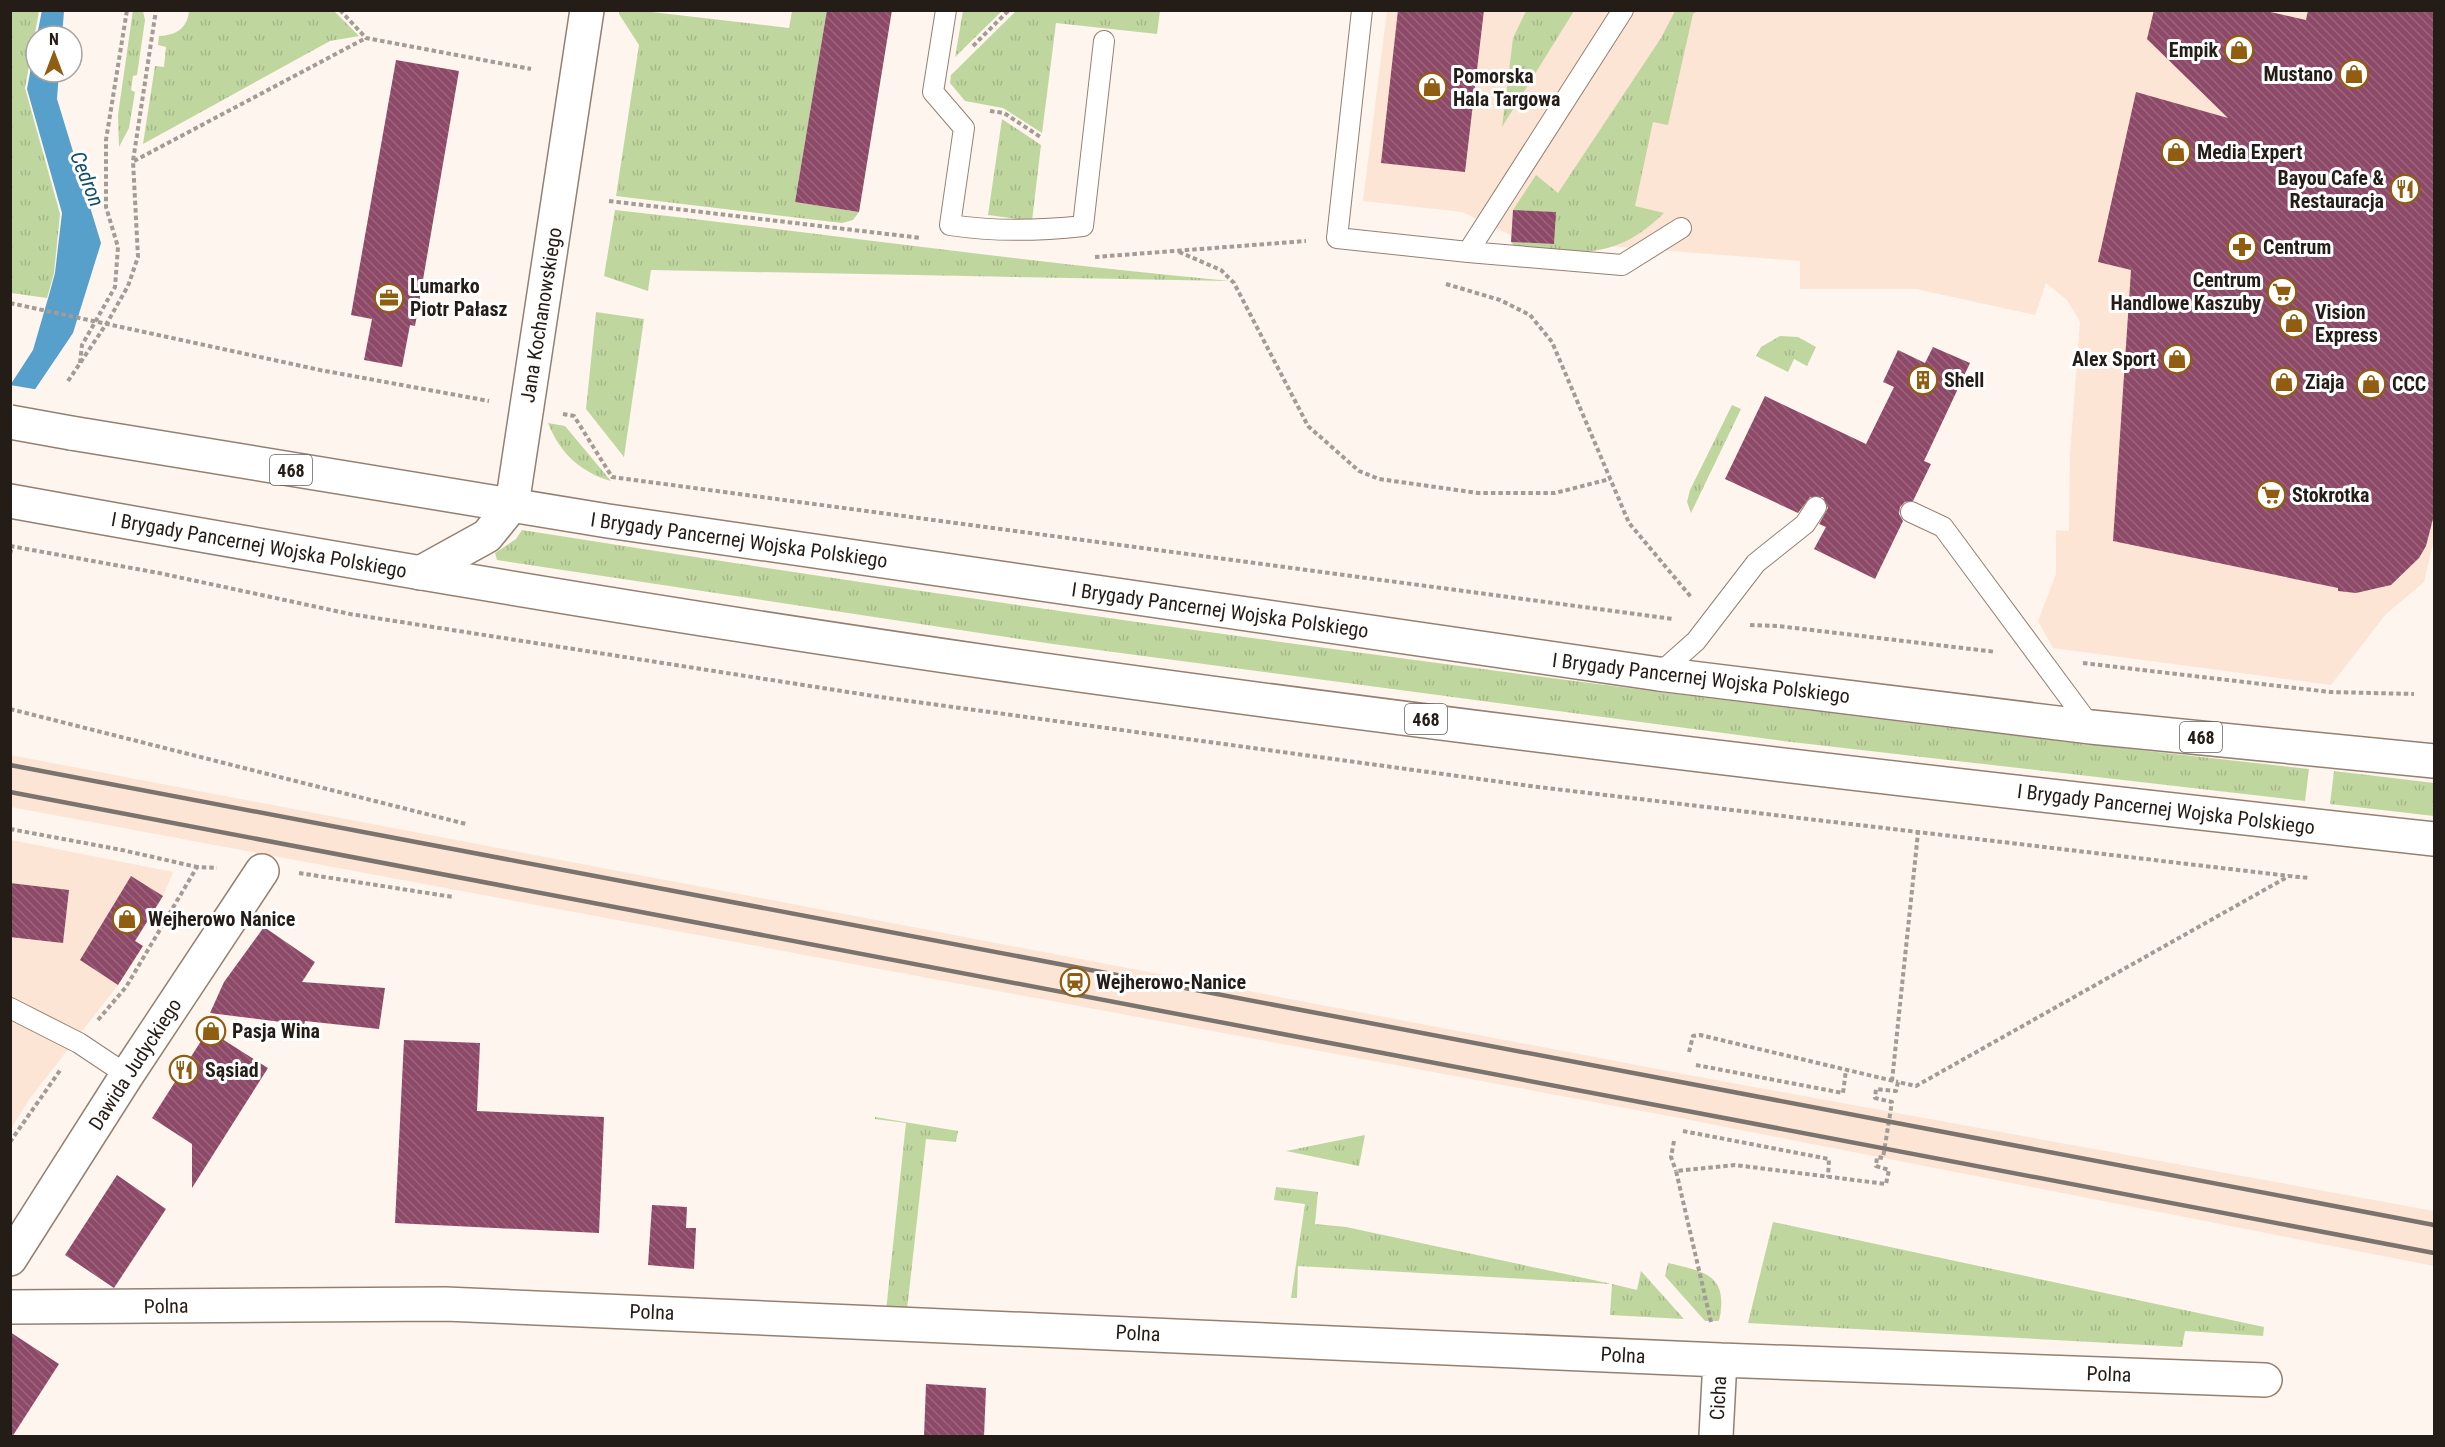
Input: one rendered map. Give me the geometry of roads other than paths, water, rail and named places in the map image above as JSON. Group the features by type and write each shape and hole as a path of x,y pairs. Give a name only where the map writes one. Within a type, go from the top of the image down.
{"main road":[{"name":"Jana Kochanowskiego","path":"420,573 487,536 512,504 587,10"},
{"name":"I Brygady Pancernej Wojska Polskiego","path":"10,422 620,523 1659,674 2091,727 2433,754"},
{"name":"I Brygady Pancernej Wojska Polskiego","path":"20,503 420,573 1004,664 1634,746 2434,839"},
{"name":"Dawida Judyckiego","path":"10,1259 127,1075 262,871"},
{"name":"Polna","path":"10,1307 445,1304 1720,1360 2265,1380"},
{"name":"Cicha","path":"1716,1437 1720,1360"}],"lane":[{"path":"946,10 933,92 964,128 950,225 984,231 1042,231 1083,226 1104,40"},
{"path":"1362,10 1337,238 1622,265 1681,228"},
{"path":"1468,252 1623,10"},
{"path":"1659,674 1696,641 1704,623 1756,562 1805,524 1816,507"},
{"path":"1911,512 1943,527 2091,727"},
{"path":"10,1008 79,1043 127,1075"}],"water":[{"path":"42,10 64,11 63,24 39,24"},
{"path":"28,84 58,84 57,99 101,243 73,333 11,425 11,384 33,350 55,273 62,213 27,89"}],"railway":[{"path":"10,765 2434,1225"},
{"path":"10,792 2434,1253"}],"place":[{"name":"Empik","path":"2239,50"},
{"name":"Mustano","path":"2354,74"},
{"name":"Pomorska Hala Targowa","path":"1432,87"},
{"name":"Media Expert","path":"2176,152"},
{"name":"Bayou Cafe & Restauracja","path":"2405,189"},
{"name":"Centrum","path":"2242,247"},
{"name":"Centrum Handlowe Kaszuby","path":"2282,292"},
{"name":"Lumarko Piotr Pałasz","path":"389,298"},
{"name":"Vision Express","path":"2294,323"},
{"name":"Alex Sport","path":"2177,359"},
{"name":"Shell","path":"1923,380"},
{"name":"Ziaja","path":"2284,382"},
{"name":"CCC","path":"2371,384"},
{"name":"Stokrotka","path":"2271,495"},
{"name":"Wejherowo Nanice","path":"127,919"},
{"name":"Wejherowo-Nanice","path":"1075,982"},
{"name":"Pasja Wina","path":"211,1031"},
{"name":"Sąsiad","path":"184,1070"}],"water label":[{"name":"Cedron","path":"87,179"}]}
